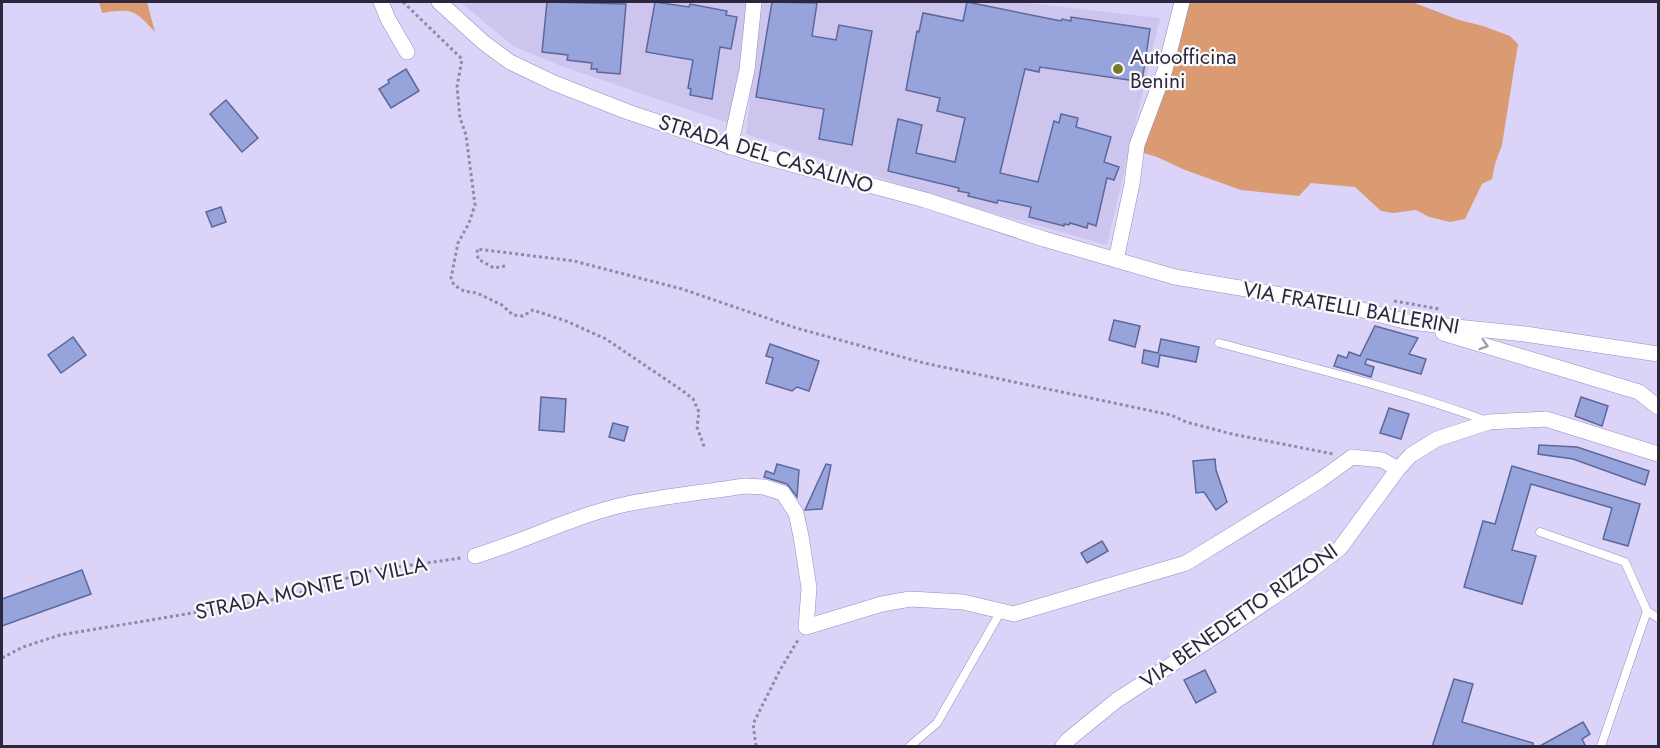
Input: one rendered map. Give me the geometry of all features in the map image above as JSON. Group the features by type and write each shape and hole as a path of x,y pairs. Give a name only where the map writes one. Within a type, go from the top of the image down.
{"street":[{"path":"381,2 387,19 407,52"},
{"name":"STRADA DEL CASALINO","path":"439,2 483,42 510,62 554,83 628,112 730,147 925,200 1116,260"},
{"path":"730,147 747,70 754,2"},
{"path":"1116,260 1132,184 1137,146 1165,70 1182,2"},
{"name":"VIA FRATELLI BALLERINI","path":"1116,260 1175,277 1347,306 1408,322 1525,334 1659,354"},
{"path":"1408,322 1640,392 1659,407"},
{"path":"476,556 503,548 570,521 626,504 745,486 764,487 783,493 796,513 809,588 806,627 882,604 910,599 963,602 1014,614 1186,563 1320,481 1352,457 1382,460 1398,469 1411,455 1437,439 1489,422 1546,419 1659,454"},
{"name":"VIA BENEDETTO RIZZONI","path":"1064,747 1069,739 1117,700 1301,578 1340,548 1398,469"}],"lane":[{"path":"1219,343 1355,379 1489,422"},
{"path":"1540,531 1625,562 1647,611 1659,618"},
{"path":"910,747 937,723 1001,611"},
{"path":"1601,747 1647,611"}],"path":[{"path":"402,2 462,59 457,87 475,205 469,223 458,243 451,279 454,285 502,305 513,315 523,316 533,310 587,330 606,339 660,374 693,399 699,412 697,427 705,448"},
{"path":"505,266 494,268 478,259 477,249 574,261 682,289 796,328 924,363 1171,415 1186,422 1232,434 1352,457"},
{"name":"STRADA MONTE DI VILLA","path":"2,658 23,647 60,635 283,598 370,571 476,556"},
{"path":"756,747 753,724 780,670 806,627"}],"shaded area":[{"path":"99,2 147,2 155,32 132,12 102,13"},
{"path":"460,2 748,2 734,125 561,66 513,46"},
{"path":"761,2 1019,2 1160,18 1107,245 951,201 746,134"},
{"path":"1185,2 1412,2 1510,36 1518,44 1502,145 1492,179 1482,184 1465,219 1450,222 1429,217 1416,210 1393,213 1381,211 1355,187 1311,183 1299,196 1241,190 1140,152"}],"building":[{"path":"547,2 626,4 620,74 597,72 597,69 591,69 592,63 567,60 568,55 542,52"},
{"path":"655,2 689,7 690,4 727,11 726,15 737,17 731,49 720,47 712,99 690,95 691,89 688,88 693,60 646,52"},
{"path":"772,2 817,3 812,36 836,40 839,25 872,31 852,145 819,139 824,109 756,97"},
{"path":"967,2 1061,21 1062,19 1071,21 1071,17 1150,29 1142,82 1040,67 1039,72 1025,69 1000,173 1038,182 1054,121 1059,123 1061,114 1078,118 1076,127 1111,137 1104,162 1119,167 1114,180 1107,178 1096,226 1088,223 1087,228 1070,223 1064,226 1029,217 1031,207 998,200 997,203 968,196 969,193 958,191 959,188 888,171 898,119 922,125 916,153 955,162 965,118 937,111 940,98 906,90 917,31 919,32 923,13 963,21"},
{"path":"406,69 419,91 391,108 379,89 389,83 388,80"},
{"path":"226,100 258,138 242,152 210,114"},
{"path":"221,207 226,222 212,227 206,212"},
{"path":"1114,320 1140,326 1135,347 1109,340"},
{"path":"1375,326 1418,338 1409,354 1426,359 1421,374 1367,359 1365,364 1374,367 1371,377 1334,366 1338,355 1347,358 1349,352 1360,356"},
{"path":"73,337 86,355 61,373 48,355"},
{"path":"1161,339 1199,347 1196,362 1160,355 1158,367 1142,363 1144,350 1158,353"},
{"path":"770,344 819,361 809,391 797,387 792,391 766,383 773,358 766,356"},
{"path":"541,397 566,399 564,432 539,430"},
{"path":"1581,397 1608,406 1602,426 1575,416"},
{"path":"1389,408 1409,414 1401,439 1380,433"},
{"path":"613,423 628,427 624,441 609,437"},
{"path":"1539,445 1577,447 1649,471 1645,485 1573,459 1538,454"},
{"path":"1215,459 1216,470 1227,502 1216,510 1204,492 1196,493 1193,461"},
{"path":"777,464 799,470 797,497 787,484 764,477 766,471 774,474"},
{"path":"826,464 831,465 822,509 805,510"},
{"path":"1512,466 1640,504 1628,546 1603,539 1612,508 1531,484 1512,550 1536,556 1522,604 1464,587 1483,521 1495,524"},
{"path":"1102,541 1108,551 1087,563 1081,553"},
{"path":"82,570 91,594 2,626 2,599"},
{"path":"1205,670 1216,692 1196,703 1184,680"},
{"path":"1454,679 1473,684 1462,722 1533,743 1533,747 1432,747"},
{"path":"1583,722 1590,734 1582,739 1586,747 1538,747"}],"place":[{"name":"Autoofficina Benini","path":"1118,69"}]}
